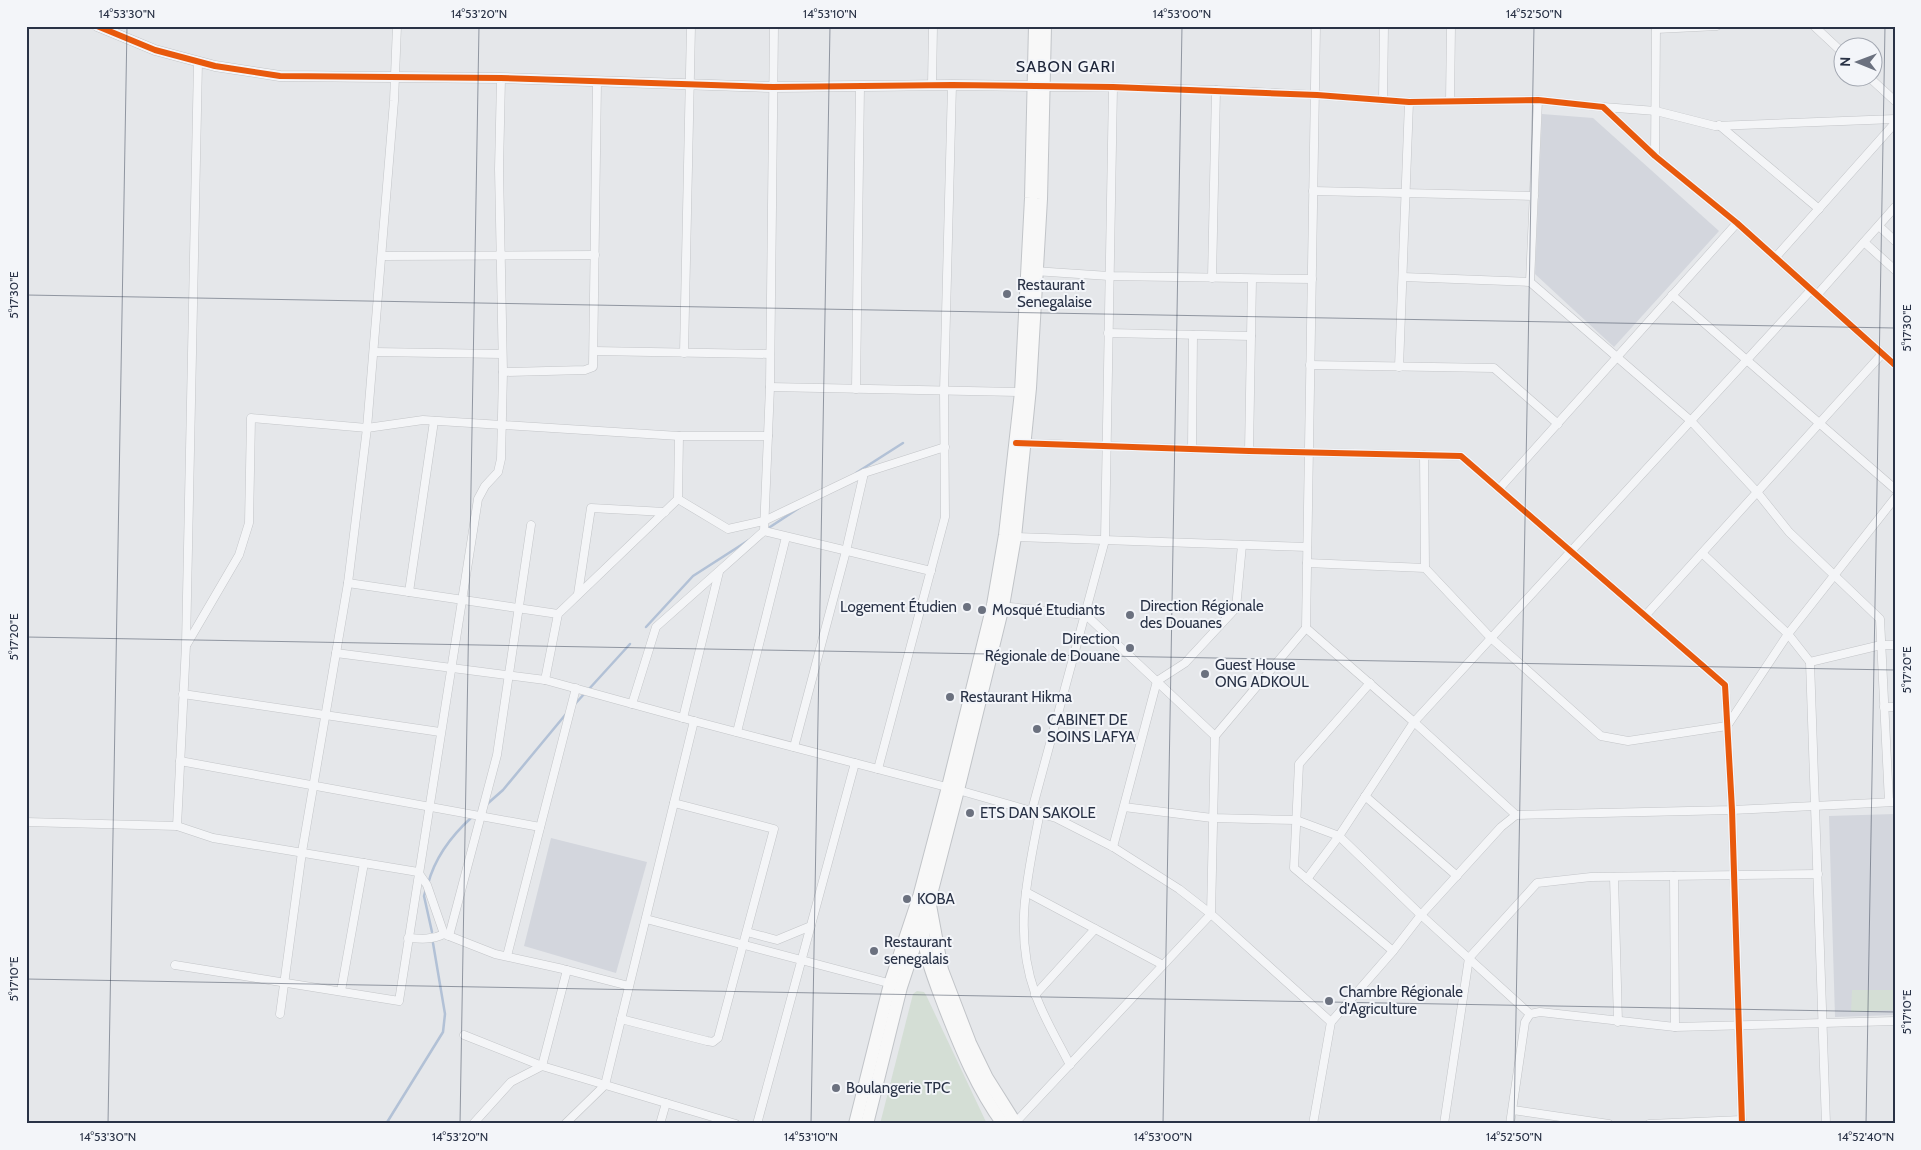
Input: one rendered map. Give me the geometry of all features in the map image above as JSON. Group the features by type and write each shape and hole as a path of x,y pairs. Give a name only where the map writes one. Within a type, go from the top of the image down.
{"main road":[{"path":"1035,26 1039,87"},
{"path":"855,1124 924,900 1015,537 1036,198 1039,87 1045,26"},
{"path":"998,605 1005,536 1021,443 1021,392 1027,362"},
{"path":"935,964 925,945 923,880 953,788"},
{"path":"924,900 935,964 967,1062 977,1084 1012,1123"},
{"path":"867,1124 896,986 905,972 923,921"},
{"path":"905,972 935,964"}],"street":[{"path":"97,26 155,50 198,62 280,76 501,78 773,87 932,85 1113,87 1316,94 1409,102 1538,100 1656,111 1719,125 1895,121"},
{"path":"280,1014 302,852 315,786 348,583 367,428 396,78 397,26"},
{"path":"684,353 691,26"},
{"path":"632,704 656,626 764,531 770,387 774,26"},
{"path":"932,85 933,26"},
{"path":"1012,1123 1070,1065 1211,914 1212,818 1216,736 1306,628 1316,26"},
{"path":"1383,100 1384,26"},
{"path":"1450,101 1451,26"},
{"path":"1655,156 1656,28 1717,26"},
{"path":"1814,26 1834,45"},
{"path":"177,826 186,645 198,62"},
{"path":"175,965 399,1000 478,499 485,486 498,472 501,459 503,372 499,170 501,78"},
{"path":"503,372 585,370 593,366 597,82"},
{"path":"878,769 945,518 944,391 952,85"},
{"path":"856,389 860,86"},
{"path":"1070,1065 1036,995 1030,978 1023,938 1026,892 1036,811 1105,540 1113,87"},
{"path":"1881,88 1895,100"},
{"path":"1212,278 1216,90"},
{"path":"1530,282 1538,100"},
{"path":"1399,367 1409,102"},
{"path":"1602,106 1655,156 1737,223 1895,365"},
{"path":"1775,258 1895,121"},
{"path":"1719,125 1819,209"},
{"path":"1313,191 1534,196"},
{"path":"1307,879 1339,836 1414,722 1746,360 1864,242 1895,207"},
{"path":"1499,489 1737,223"},
{"path":"1879,226 1895,241"},
{"path":"1864,242 1895,270"},
{"path":"382,256 595,255"},
{"path":"1032,271 1109,276 1312,279"},
{"path":"1313,1124 1331,1022 1422,915 1501,827 1516,815 1732,810 1892,802 1884,707 1880,619 1789,532 1757,492 1691,420 1530,282 1403,276"},
{"path":"1249,451 1252,278"},
{"path":"1672,296 1895,489"},
{"path":"1108,333 1251,336"},
{"path":"1192,450 1193,335"},
{"path":"594,351 770,354"},
{"path":"374,352 502,354"},
{"path":"1645,616 1882,354"},
{"path":"1310,365 1494,368 1558,424"},
{"path":"770,387 1021,392"},
{"path":"186,645 239,555 249,523 251,418 367,428 423,420 679,436 768,436"},
{"path":"408,592 434,421"},
{"path":"545,680 558,614 678,499 679,436"},
{"path":"1021,443 1192,450 1461,456 1725,686 1732,810 1742,1122 1649,1124"},
{"path":"678,499 728,529 764,521 864,473 945,447"},
{"path":"1424,455 1425,568 1491,638 1601,736 1628,741 1727,726 1788,634 1895,498"},
{"path":"794,747 846,551 864,473"},
{"path":"578,594 590,508 665,512"},
{"path":"446,935 497,754 531,526"},
{"path":"764,531 931,571"},
{"path":"737,732 786,537"},
{"path":"1015,537 1307,547"},
{"path":"1113,848 1156,681 1186,664 1236,608 1242,545"},
{"path":"1702,553 1788,634 1810,662 1826,1124"},
{"path":"1307,563 1425,568"},
{"path":"683,718 718,572"},
{"path":"348,583 558,614"},
{"path":"998,605 1086,615 1216,736"},
{"path":"1306,628 1414,722 1516,815"},
{"path":"1810,662 1881,645 1895,645"},
{"path":"336,653 545,680 694,721 953,788 1056,818 1113,848 1179,889 1211,914 1331,1022"},
{"path":"1370,683 1299,764 1294,868 1393,951"},
{"path":"507,956 576,688"},
{"path":"183,694 440,732"},
{"path":"1884,707 1895,707"},
{"path":"565,1124 605,1085 694,721"},
{"path":"180,761 540,827"},
{"path":"758,1124 855,763"},
{"path":"1365,796 1457,876"},
{"path":"621,1019 713,1042 718,1038 774,829 674,803"},
{"path":"1124,807 1212,818 1296,820 1339,836 1530,1014"},
{"path":"26,822 177,826 213,838 418,872 427,885 446,935"},
{"path":"341,991 364,863"},
{"path":"1444,1124 1469,958 1537,883 1591,877 1818,874"},
{"path":"1674,876 1675,1027"},
{"path":"1614,877 1618,1022"},
{"path":"1026,892 1163,966"},
{"path":"646,919 896,986"},
{"path":"747,932 777,940 811,926"},
{"path":"1036,995 1095,929"},
{"path":"408,938 424,939 446,935 495,954 629,986"},
{"path":"773,954 777,940"},
{"path":"473,1124 511,1082 542,1066 567,970"},
{"path":"1510,1124 1525,1022 1530,1014 1540,1012 1675,1027 1895,1021"},
{"path":"464,1035 542,1066 736,1124"},
{"path":"660,1124 666,1103"},
{"path":"1513,1110 1609,1124"}],"shaded area":[{"path":"1542,114 1593,118 1719,231 1614,347 1535,274"},
{"path":"1895,814 1895,1015 1835,1017 1829,816"},
{"path":"551,838 647,862 616,973 524,946"},
{"path":"1852,990 1893,990 1894,1010 1851,1012"},
{"path":"917,991 924,992 926,995 987,1124 880,1124 913,994"}],"waterway":[{"path":"856,473 903,443"},
{"path":"767,529 802,506"},
{"path":"646,627 693,576 749,540"},
{"path":"589,689 630,644"},
{"path":"575,704 585,693"},
{"path":"486,805 503,790 566,714"},
{"path":"428,884 439,856 457,832 472,817"},
{"path":"426,889 424,896 432,932"},
{"path":"386,1124 443,1032 445,1014 433,943"}],"cycle path":[{"path":"97,26 155,50 215,66 280,76 501,78 773,87 952,85 1113,87 1317,95 1409,102 1538,100 1603,107 1655,156 1737,223 1895,365"},
{"path":"1016,443 1461,456 1725,685 1732,810 1742,1124"}],"place":[{"name":"Restaurant Senegalaise","path":"1007,294"},
{"name":"Logement Étudien","path":"967,607"},
{"name":"Mosqué Etudiants","path":"982,610"},
{"name":"Direction Régionale des Douanes","path":"1130,615"},
{"name":"Direction Régionale de Douane","path":"1130,648"},
{"name":"Guest House ONG ADKOUL","path":"1205,674"},
{"name":"Restaurant Hikma","path":"950,697"},
{"name":"CABINET DE SOINS LAFYA","path":"1037,729"},
{"name":"ETS DAN SAKOLE","path":"970,813"},
{"name":"KOBA","path":"907,899"},
{"name":"Restaurant senegalais","path":"874,951"},
{"name":"Chambre Régionale d'Agriculture","path":"1329,1001"},
{"name":"Boulangerie TPC","path":"836,1088"}],"district":[{"name":"SABON GARI","path":"1066,66"}]}
